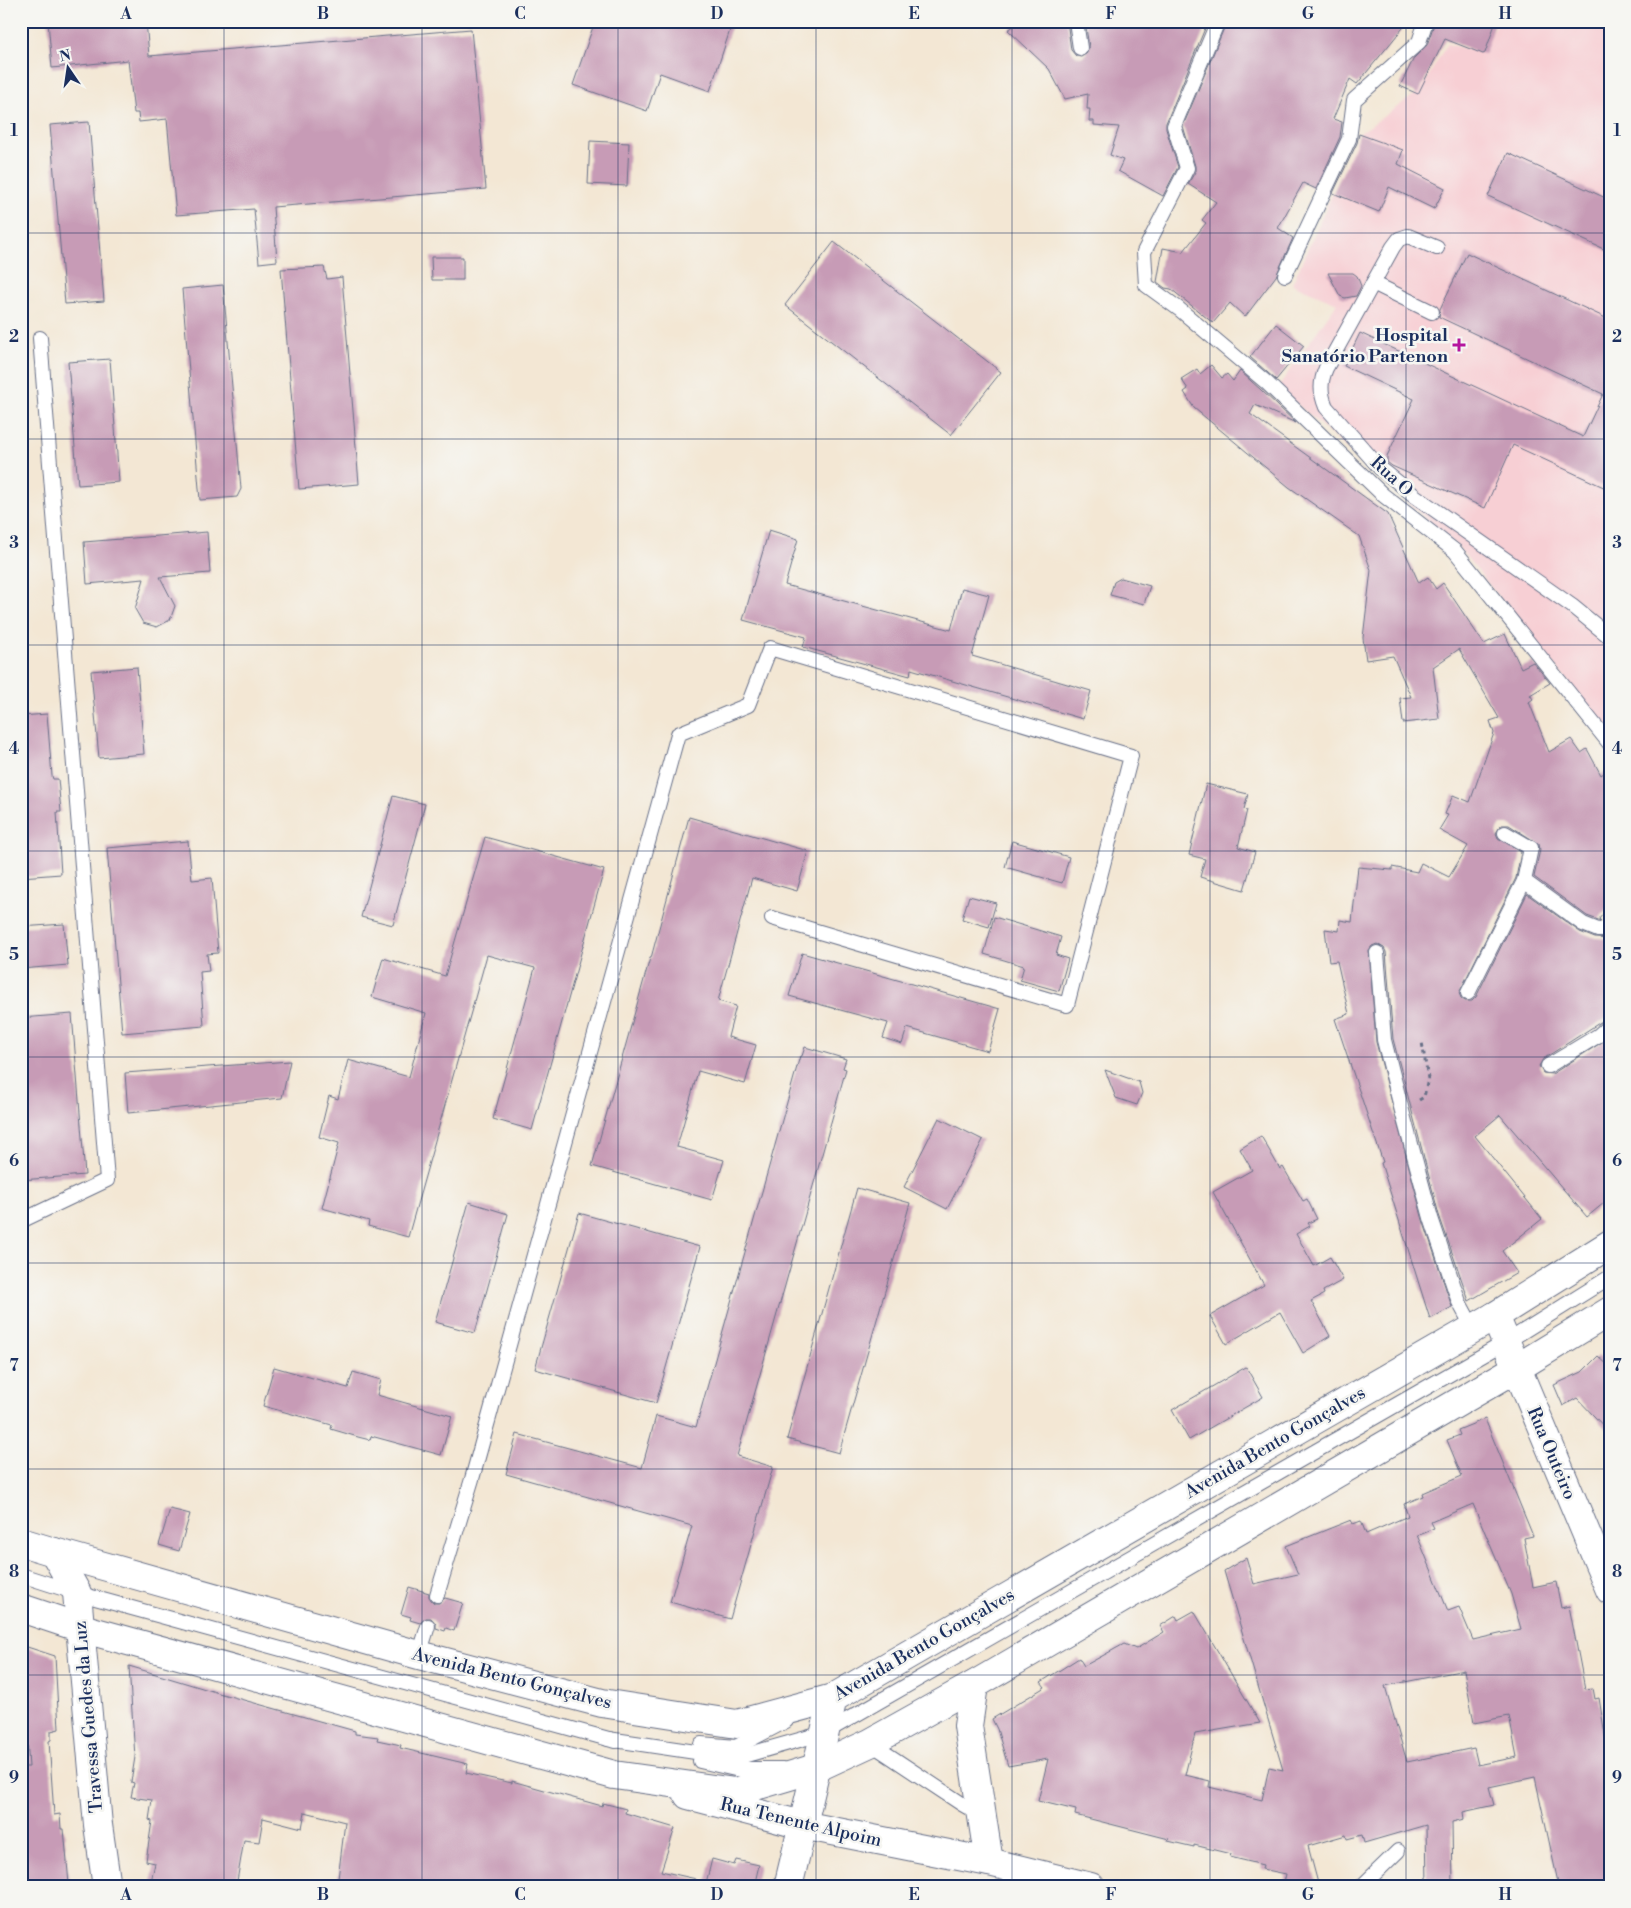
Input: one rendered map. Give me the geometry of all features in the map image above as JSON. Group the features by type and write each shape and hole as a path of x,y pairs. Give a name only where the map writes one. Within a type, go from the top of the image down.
{"main road":[{"name":"Avenida Bento Gonçalves","path":"21,1542 419,1655 602,1703 737,1724 833,1698 1484,1322 1610,1244"},
{"path":"21,1608 81,1628 614,1775 735,1792 816,1768 870,1743 974,1685 1517,1368 1610,1311"},
{"name":"Rua Outeiro","path":"1484,1322 1506,1342 1610,1590"},
{"name":"Travessa Guedes da Luz","path":"54,1552 77,1593 98,1825 107,1887"},
{"path":"974,1685 968,1726 989,1862"},
{"path":"788,1887 833,1698"},
{"name":"Rua Tenente Alpoim","path":"614,1775 802,1825 989,1862 1091,1887"}],"lane":[{"path":"1076,21 1080,48"},
{"name":"Rua O","path":"1218,21 1174,126 1187,168 1144,252 1146,286 1179,308 1268,383 1383,495 1455,551 1610,744"},
{"path":"1285,275 1349,139 1354,100 1419,42 1426,21"},
{"path":"1437,248 1413,237 1404,236 1393,247 1322,377 1320,388 1326,407 1380,468 1415,496 1572,606 1610,637"},
{"path":"1373,283 1432,312"},
{"path":"21,1221 108,1180 40,338"},
{"path":"437,1595 474,1469 678,734 748,705 770,648 1132,756 1068,1006 772,918"},
{"path":"1468,993 1524,881 1531,848 1505,833"},
{"path":"1524,881 1583,924 1598,930 1610,930"},
{"path":"1377,953 1384,1040 1430,1218 1459,1302 1484,1322"},
{"path":"1548,1066 1599,1035 1610,1025"},
{"path":"608,1739 736,1758 824,1733 1506,1342 1610,1277"},
{"path":"21,1575 77,1593 608,1739 736,1769 816,1768"},
{"path":"419,1655 428,1626"},
{"path":"608,1739 736,1747 833,1698"},
{"path":"870,1743 962,1804 982,1815"},
{"path":"1361,1887 1398,1851"}],"path":[{"path":"1402,1111 1424,1097 1428,1079 1422,1042"}],"shaded area":[{"name":"Hospital Sanatório Partenon","path":"1500,21 1610,21 1610,733 1459,548 1278,387 1337,303 1292,284 1360,133 1420,91 1447,44 1479,52"}],"building":[{"path":"48,21 146,21 149,56 471,29 486,189 273,207 277,261 259,263 254,209 176,215 167,119 139,122 138,113 134,113 128,60 52,68"},
{"path":"595,21 733,21 710,91 660,73 647,111 573,85"},
{"path":"1021,21 1067,21 1071,50 1076,56 1081,57 1086,54 1089,47 1085,21 1208,21 1166,123 1166,129 1178,167 1163,196 1118,171 1123,160 1110,155 1119,127 1094,125 1094,121 1089,121 1090,109 1087,109 1088,94 1065,99 1049,69 1008,30"},
{"path":"1227,21 1417,21 1415,26 1407,23 1357,84 1350,79 1333,119 1342,122 1340,137 1316,189 1303,183 1278,228 1293,238 1276,276 1245,317 1230,303 1213,323 1171,289 1165,288 1157,282 1163,248 1183,252 1206,223 1202,220 1216,202 1188,184 1195,172 1195,166 1183,126"},
{"path":"1435,21 1496,21 1483,54 1445,39 1418,94 1400,86 1414,58 1427,45"},
{"path":"89,122 104,301 65,304 50,125"},
{"path":"1359,134 1403,150 1398,164 1445,188 1434,209 1389,187 1379,212 1333,193 1357,143"},
{"path":"590,141 629,143 627,186 588,184"},
{"path":"1508,153 1610,200 1610,252 1488,196"},
{"path":"834,242 1001,372 951,435 785,305"},
{"path":"1467,253 1610,320 1610,490 1513,445 1485,508 1387,462 1387,456 1414,399 1344,366 1360,333 1583,437 1603,394 1439,317 1440,309"},
{"path":"431,257 463,257 463,280 432,280"},
{"path":"324,267 327,279 342,277 359,484 299,489 281,269"},
{"path":"1328,273 1353,273 1357,276 1361,286 1356,296 1345,298 1340,296"},
{"path":"223,285 241,489 237,497 200,500 182,289"},
{"path":"1276,324 1304,346 1276,380 1250,357"},
{"path":"110,359 119,482 78,485 68,362"},
{"path":"1211,365 1222,378 1227,374 1233,381 1240,371 1296,423 1255,405 1250,414 1388,514 1419,583 1428,577 1436,589 1443,583 1484,644 1505,634 1521,668 1533,662 1550,683 1530,695 1533,699 1529,702 1549,752 1571,739 1581,753 1587,749 1601,775 1610,769 1610,905 1599,919 1601,921 1587,916 1534,877 1540,850 1539,844 1509,825 1501,825 1496,833 1498,838 1521,852 1516,878 1459,993 1465,1001 1472,1001 1476,997 1527,894 1580,932 1595,938 1610,939 1610,1016 1543,1059 1539,1066 1543,1073 1552,1074 1610,1037 1610,1198 1587,1217 1500,1115 1475,1136 1542,1219 1502,1251 1517,1273 1469,1301 1439,1215 1393,1039 1386,952 1384,948 1377,944 1369,950 1376,1042 1423,1220 1452,1307 1430,1319 1381,1163 1383,1162 1335,1019 1349,1014 1337,961 1329,962 1325,929 1339,931 1340,920 1352,922 1358,867 1392,870 1392,867 1417,872 1421,863 1449,877 1468,846 1439,830 1448,815 1445,814 1453,795 1470,802 1494,733 1490,721 1499,718 1459,649 1433,667 1439,719 1403,723 1400,698 1411,697 1393,656 1366,660 1363,638 1371,570 1359,536 1289,487 1194,408 1184,392 1188,389 1181,379 1197,369 1200,374"},
{"path":"769,530 798,539 785,585 951,630 962,588 989,595 972,656 1091,691 1083,719 911,669 910,676 803,647 806,637 743,620"},
{"path":"207,532 210,573 160,577 175,606 170,620 157,627 143,623 135,609 144,579 87,584 84,542"},
{"path":"1121,578 1150,586 1144,604 1110,595 1114,582"},
{"path":"137,667 144,754 99,758 91,671"},
{"path":"47,714 52,776 53,779 58,779 61,812 57,812 61,874 21,877 21,716"},
{"path":"1206,784 1248,794 1244,809 1247,810 1238,847 1255,852 1244,890 1200,877 1205,859 1189,855"},
{"path":"393,796 425,804 393,925 361,917"},
{"path":"689,817 808,851 797,891 752,878 718,1001 736,1006 728,1037 756,1045 745,1084 698,1071 677,1147 724,1160 712,1200 592,1166"},
{"path":"485,837 604,870 532,1130 493,1119 535,968 487,955 408,1237 368,1226 369,1221 322,1208 339,1143 319,1137 329,1096 338,1099 348,1060 409,1077 426,1013 372,997 383,958 445,976"},
{"path":"188,841 192,880 212,878 218,953 207,954 209,971 200,972 204,1026 122,1033 107,848"},
{"path":"1012,841 1069,857 1062,883 1005,867"},
{"path":"969,896 996,903 989,927 962,919"},
{"path":"994,917 1061,937 1056,955 1068,959 1059,991 1020,980 1024,966 984,954"},
{"path":"64,924 68,965 21,969 21,927"},
{"path":"802,953 1000,1009 988,1051 907,1028 902,1044 883,1038 888,1023 789,996"},
{"path":"72,1014 85,1175 21,1180 21,1018"},
{"path":"805,1047 846,1059 843,1068 846,1069 737,1456 773,1467 730,1619 670,1602 692,1526 506,1474 517,1434 642,1468 656,1416 696,1427 800,1056 802,1056"},
{"path":"290,1061 282,1098 128,1113 125,1073"},
{"path":"1105,1070 1139,1082 1142,1093 1137,1105 1116,1098"},
{"path":"939,1118 983,1140 947,1209 904,1187"},
{"path":"1261,1136 1280,1169 1283,1167 1303,1201 1307,1199 1317,1219 1308,1223 1310,1226 1296,1234 1314,1266 1330,1257 1343,1280 1323,1291 1324,1294 1311,1301 1330,1336 1303,1353 1280,1312 1226,1344 1210,1316 1264,1285 1213,1192 1252,1170 1240,1149"},
{"path":"857,1188 910,1203 839,1453 787,1439"},
{"path":"469,1202 508,1214 475,1333 435,1322"},
{"path":"579,1213 700,1247 656,1403 535,1369"},
{"path":"1598,1356 1610,1367 1610,1433 1577,1398 1563,1406 1554,1385 1582,1372"},
{"path":"274,1367 348,1388 353,1372 381,1380 377,1395 452,1416 441,1455 371,1436 370,1440 358,1437 331,1429 332,1425 263,1406"},
{"path":"1246,1367 1263,1397 1189,1440 1172,1410"},
{"path":"1485,1419 1533,1536 1524,1538 1533,1587 1556,1582 1561,1608 1569,1606 1585,1689 1593,1688 1595,1699 1599,1698 1606,1741 1610,1740 1610,1887 1559,1887 1535,1777 1489,1787 1494,1805 1463,1812 1464,1819 1452,1822 1453,1887 1427,1887 1426,1825 1364,1843 1362,1835 1347,1839 1346,1835 1308,1846 1319,1887 1283,1887 1286,1874 1262,1869 1263,1865 1230,1857 1231,1854 1168,1841 1169,1839 1075,1815 1076,1810 1038,1801 1048,1759 1008,1766 997,1729 992,1719 1045,1687 1041,1682 1079,1658 1084,1666 1124,1644 1136,1649 1164,1632 1160,1626 1176,1616 1178,1620 1194,1611 1260,1723 1195,1734 1185,1775 1210,1781 1209,1787 1262,1800 1269,1767 1283,1770 1224,1571 1246,1558 1254,1584 1298,1574 1286,1546 1351,1520 1353,1524 1361,1521 1366,1534 1408,1516 1404,1504 1423,1496 1422,1493 1462,1476 1447,1440 1460,1435 1458,1430","holes":["1473,1504 1511,1594 1521,1629 1473,1640 1459,1607 1448,1611 1417,1535 1434,1528 1431,1522","1464,1670 1474,1723 1509,1716 1517,1757 1478,1765 1474,1748 1407,1762 1385,1686"]},
{"path":"170,1509 190,1514 179,1551 159,1545"},
{"path":"409,1587 429,1593 429,1597 434,1603 439,1603 445,1598 463,1603 454,1631 446,1628 445,1631 436,1628 436,1624 431,1618 426,1618 420,1623 410,1620 411,1617 401,1614"},
{"path":"21,1645 55,1656 59,1729 51,1731 51,1740 49,1741 54,1815 60,1814 61,1829 64,1829 69,1884 27,1886 21,1834 21,1767 29,1767 23,1684 21,1683"},
{"path":"129,1666 355,1731 355,1734 378,1737 377,1740 401,1745 400,1748 468,1764 466,1773 512,1783 512,1781 602,1806 603,1803 626,1809 625,1813 675,1828 661,1871 696,1879 695,1887 337,1887 345,1822 305,1812 302,1828 263,1818 259,1842 244,1840 236,1887 153,1887 154,1882 151,1882 155,1863 146,1861 152,1821 149,1820 152,1800 131,1797 134,1783 131,1782 135,1757"},
{"path":"712,1859 734,1865 736,1860 759,1865 754,1887 705,1887"}],"place":[{"name":"Hospital Sanatório Partenon","path":"1459,345"}]}
